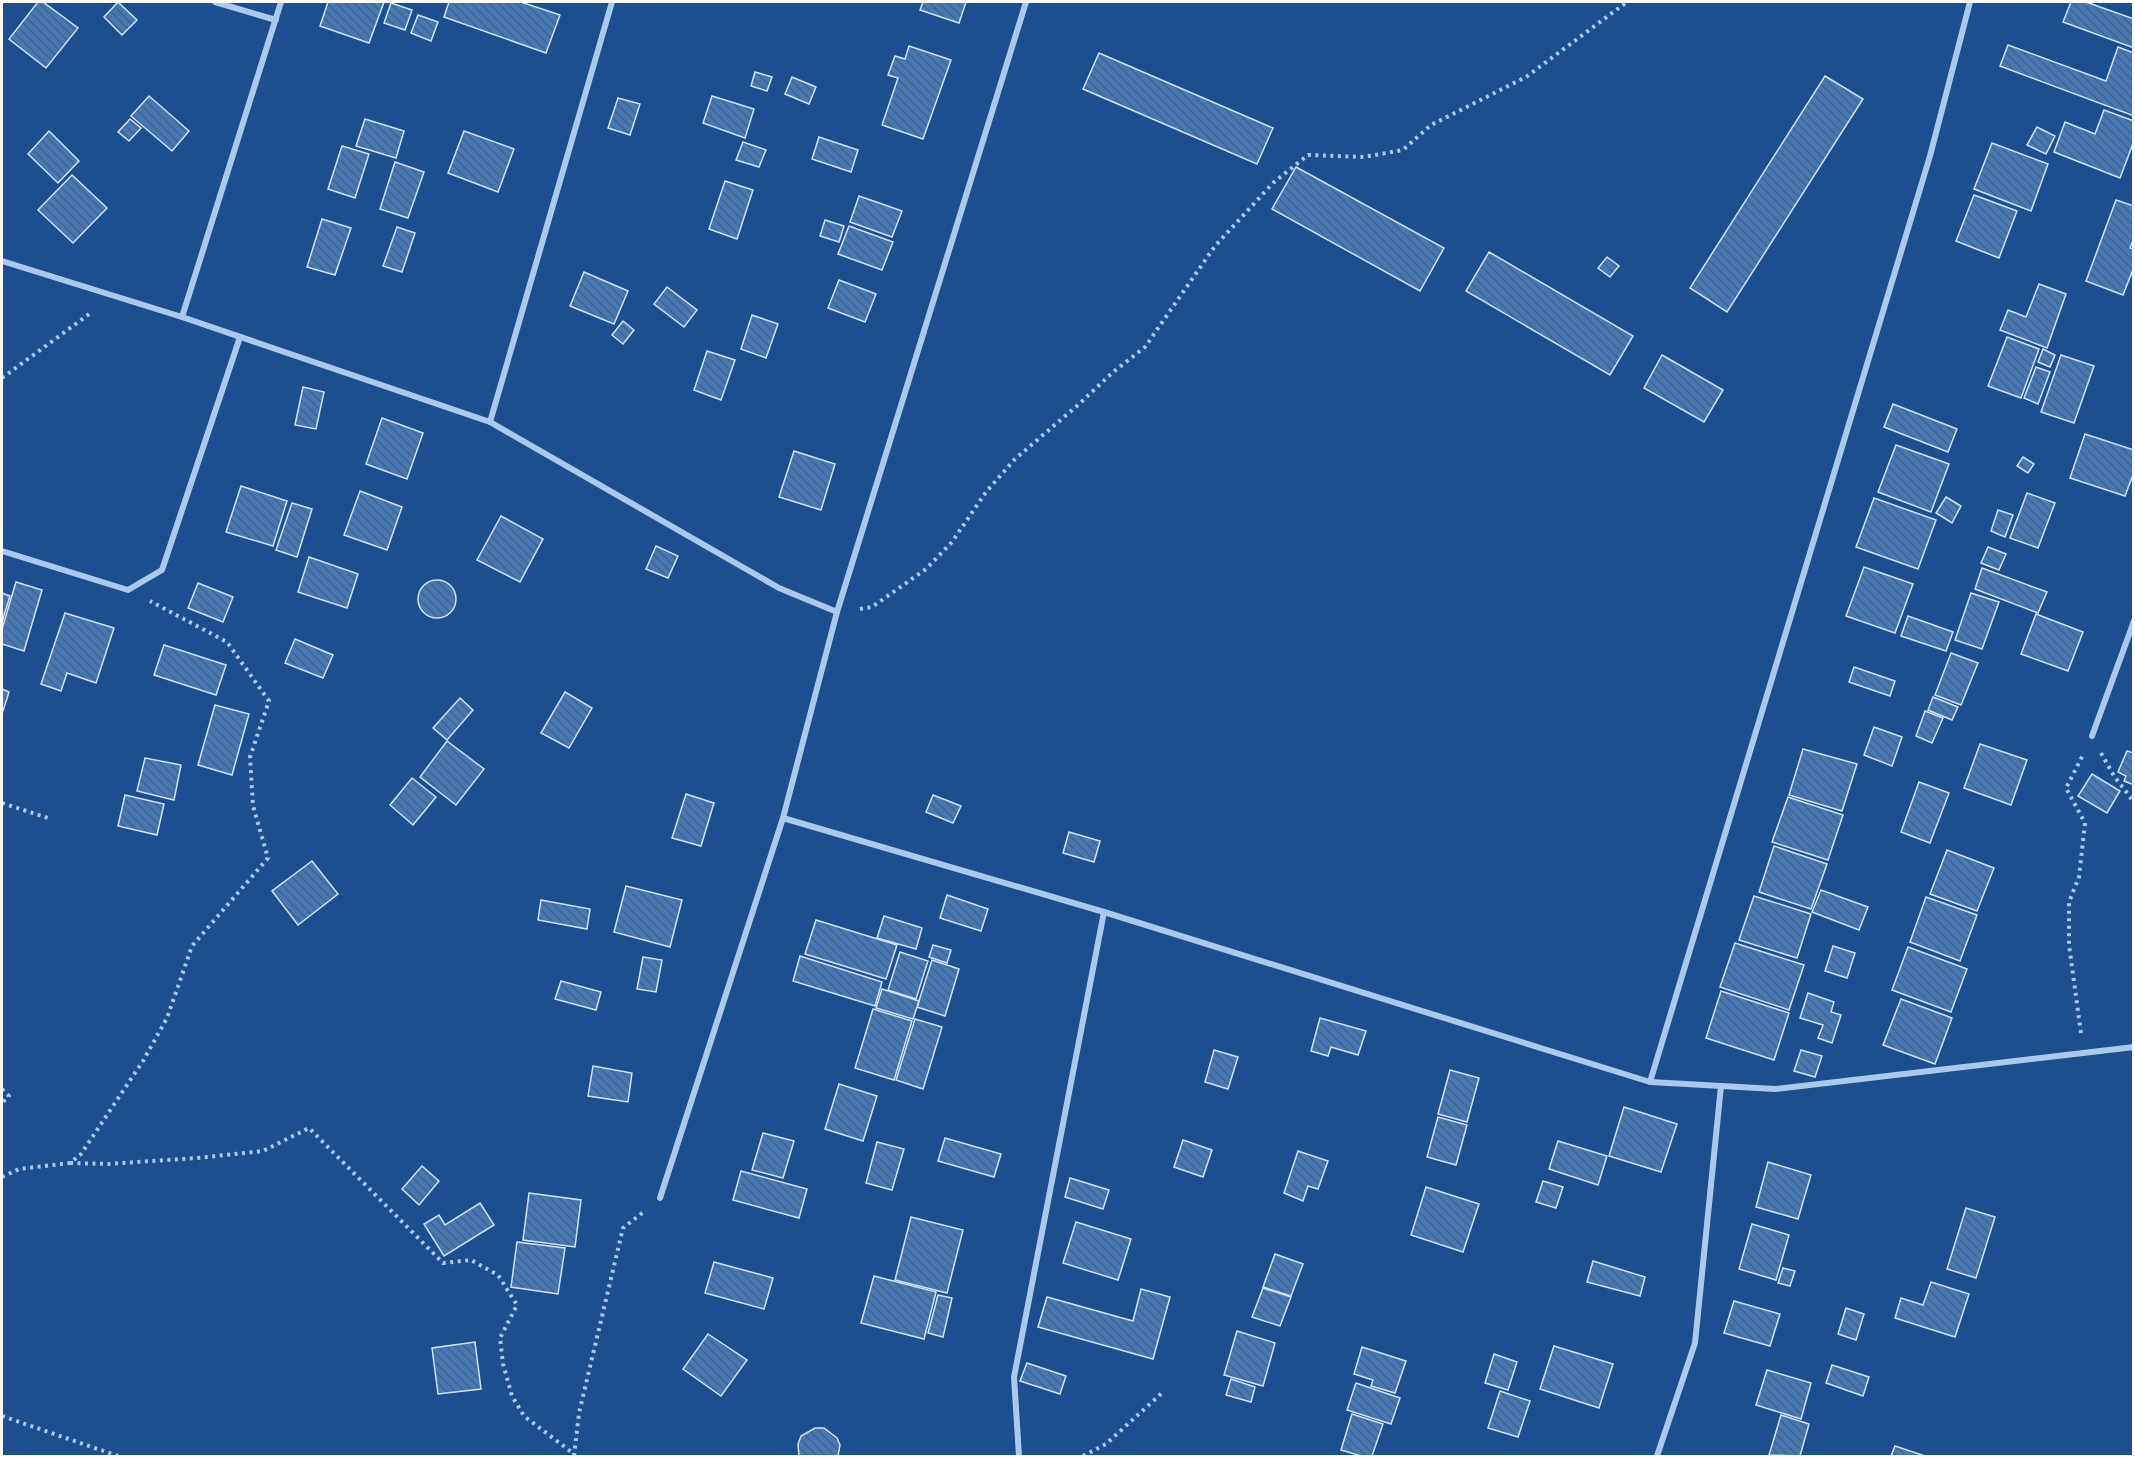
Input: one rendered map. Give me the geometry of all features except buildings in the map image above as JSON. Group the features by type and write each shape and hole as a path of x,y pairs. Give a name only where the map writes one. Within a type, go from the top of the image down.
{"street":[{"path":"215,2 276,20"},
{"path":"182,317 281,2"},
{"path":"490,422 612,2"},
{"path":"660,1198 783,818 837,612 1026,2"},
{"path":"1650,1082 1930,156 1970,2"},
{"path":"2,261 182,317 490,422 778,588 837,612"},
{"path":"2,551 128,590 162,570 240,337"},
{"path":"2092,736 2133,621"},
{"path":"783,818 1104,912 1650,1082 1775,1089 2133,1047"},
{"path":"1019,1456 1014,1377 1104,912"},
{"path":"1657,1456 1695,1343 1721,1086"}],"path":[{"path":"837,612 872,608 926,569 952,542 986,492 1015,459 1112,373 1145,347 1215,246 1273,183 1308,155 1364,157 1403,150 1431,125 1526,77 1627,2"},
{"path":"2,378 114,296"},
{"path":"70,1163 81,1154 143,1061 162,1026 181,982 192,946 268,858 253,806 250,757 269,701 227,642 128,590"},
{"path":"2092,736 2114,776 2133,802"},
{"path":"2084,1053 2069,945 2069,902 2079,877 2085,823 2066,788 2092,736"},
{"path":"2,803 48,818"},
{"path":"2,1089 9,1096 2,1103"},
{"path":"2,1177 19,1168 70,1163 120,1163 197,1158 263,1151 309,1128 443,1263 471,1260 498,1275 517,1305 500,1338 503,1364 512,1396 524,1416 574,1455"},
{"path":"574,1455 579,1413 623,1228 660,1198"},
{"path":"1083,1456 1106,1443 1163,1392"},
{"path":"2,1416 118,1456"},
{"path":"1095,1450 1099,1456"}]}
